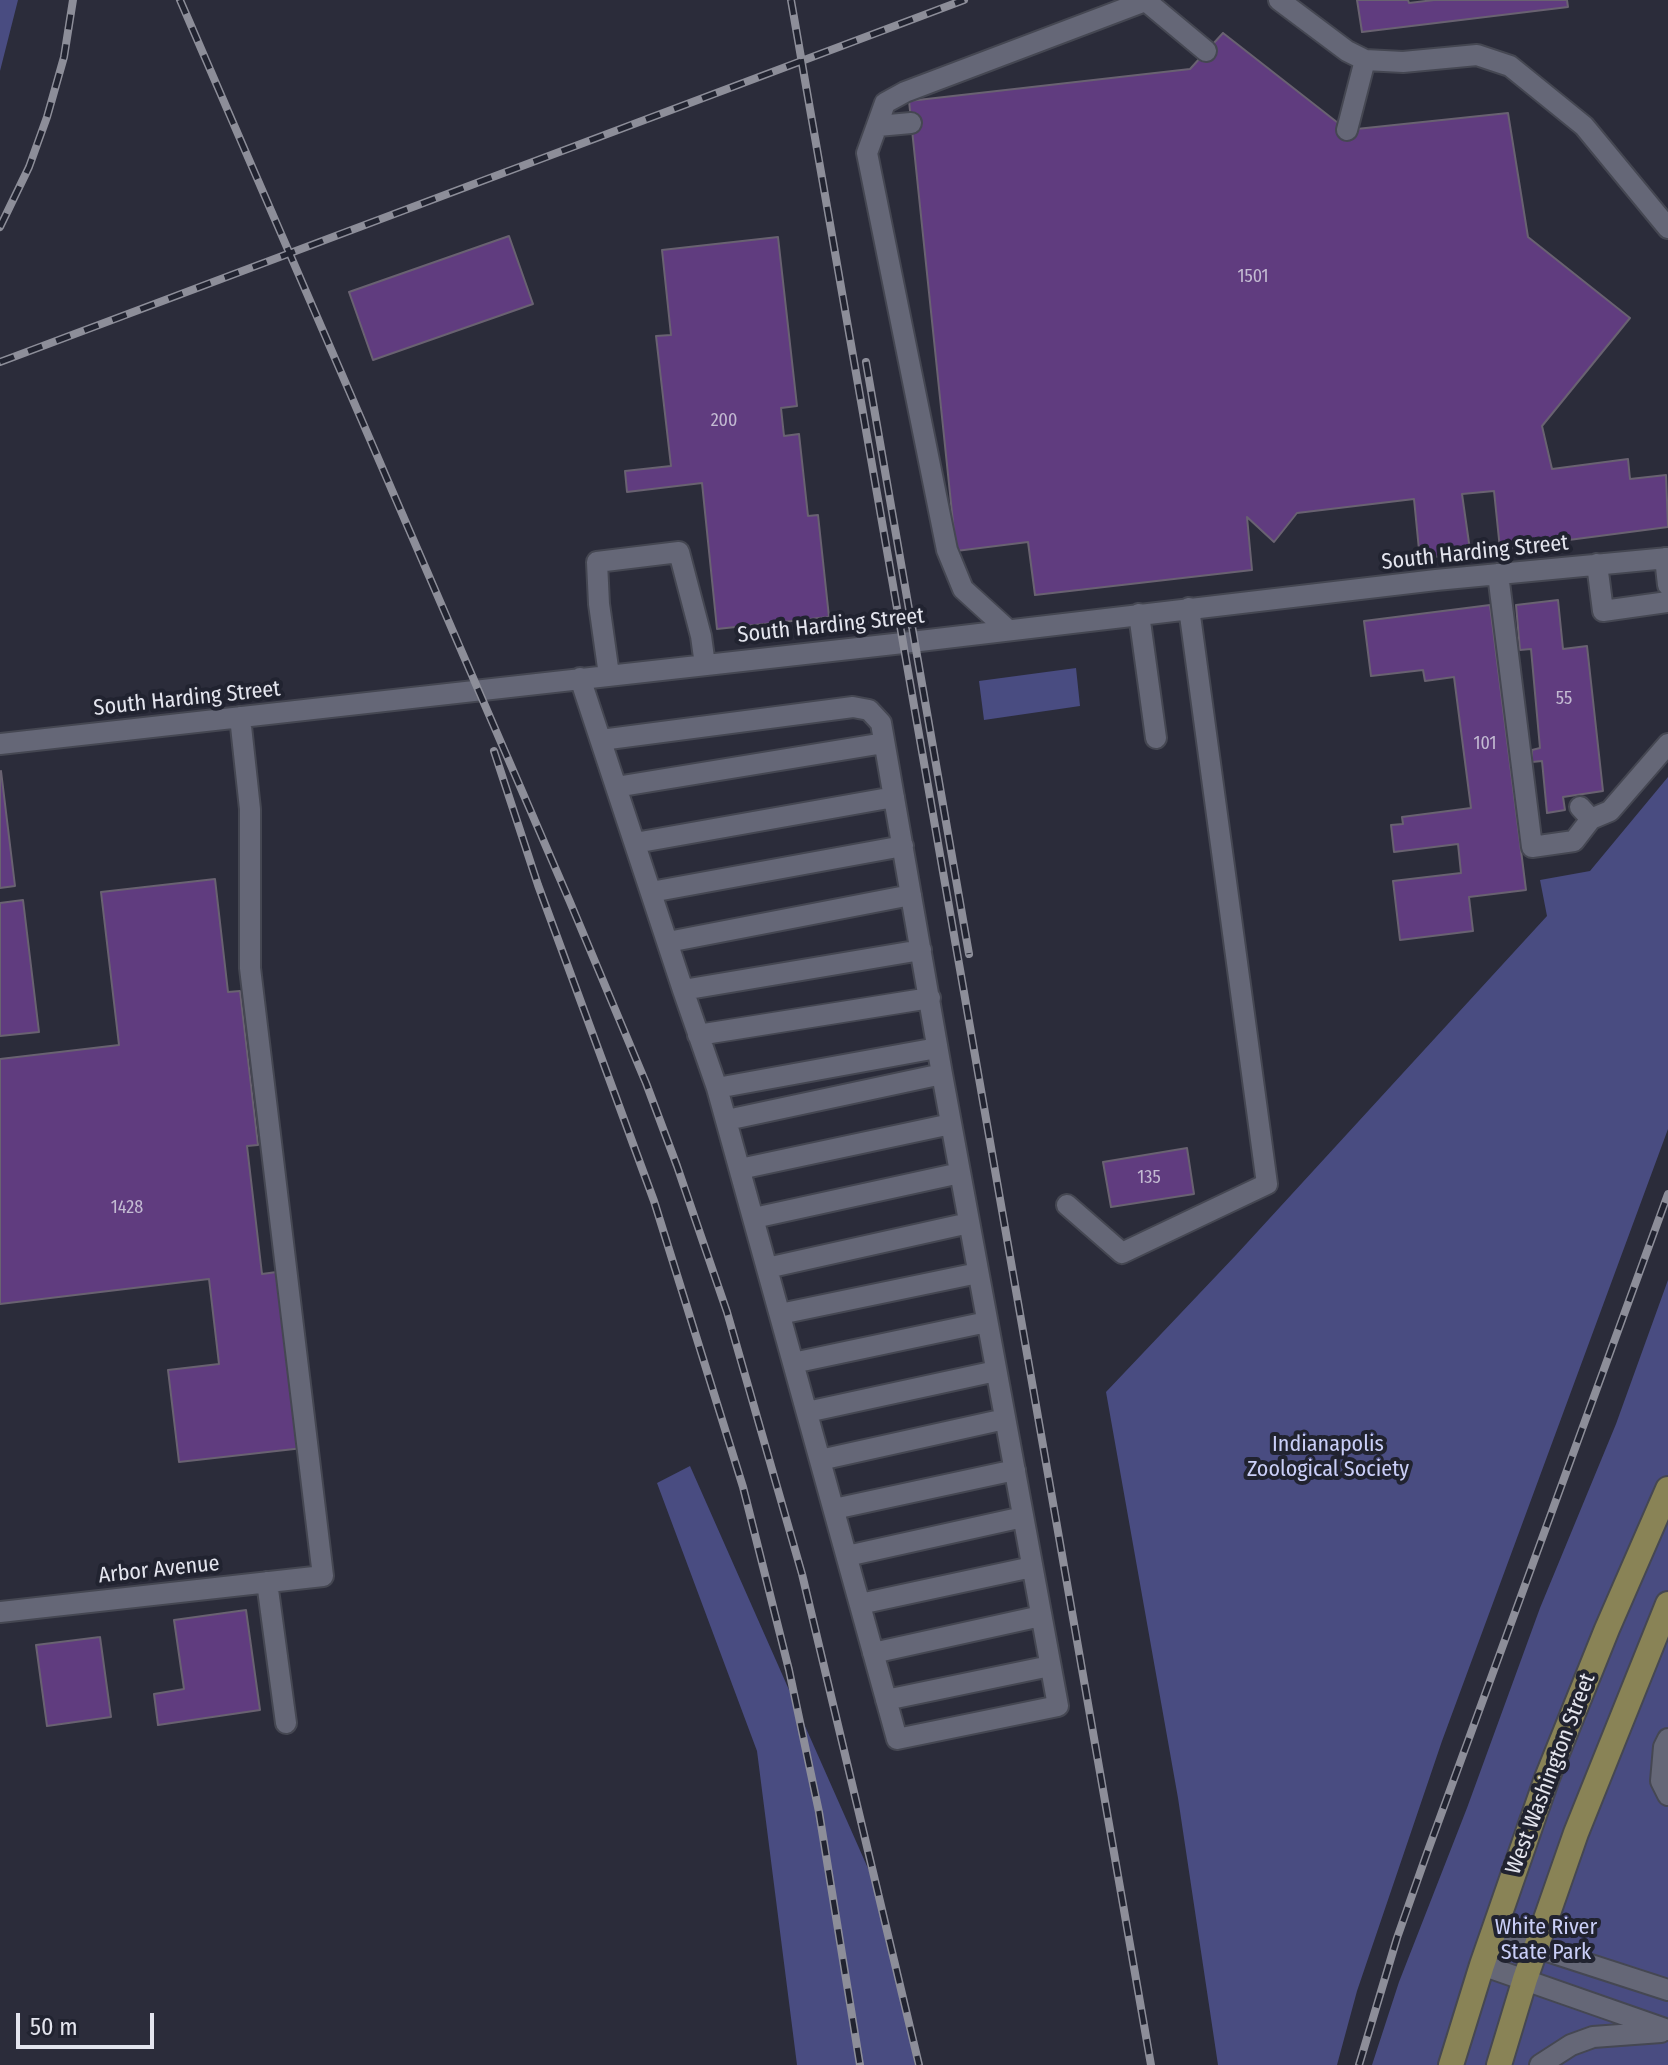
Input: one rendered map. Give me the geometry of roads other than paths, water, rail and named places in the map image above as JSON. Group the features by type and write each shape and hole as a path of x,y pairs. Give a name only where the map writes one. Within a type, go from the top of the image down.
{"main road":[{"name":"West Washington Street","path":"1451,2065 1492,1933 1552,1766 1668,1489"},
{"name":"West Washington Street","path":"1499,2065 1536,1947 1604,1761 1668,1604"}],"street":[{"path":"1008,630 963,589 947,550 867,153 885,103 905,92 1147,0 1206,51"},
{"path":"1279,0 1347,51 1365,60 1403,62 1477,55 1510,66 1584,126 1668,228"},
{"path":"1347,130 1365,60"},
{"path":"878,126 911,123"},
{"path":"609,675 599,604 597,562 679,552 701,636 705,665"},
{"path":"1667,558 1668,585"},
{"name":"South Harding Street","path":"0,744 1189,608 1667,558"},
{"path":"1597,564 1603,611 1668,602"},
{"path":"1498,574 1532,847 1574,841 1585,813 1610,811 1668,744"},
{"path":"1067,1205 1122,1253 1267,1184 1189,608"},
{"path":"1139,614 1156,738"},
{"path":"580,678 727,1120 897,1739 1058,1706 937,1048 881,723 869,710 853,707 601,740"},
{"name":"Arbor Avenue","path":"0,1612 323,1576 250,968 250,809 240,717"},
{"path":"616,787 884,743"},
{"path":"635,843 894,797"},
{"path":"651,892 903,846"},
{"path":"668,942 911,895"},
{"path":"683,990 921,950"},
{"path":"698,1035 930,998"},
{"path":"717,1088 937,1048"},
{"path":"727,1120 942,1074"},
{"path":"740,1169 951,1124"},
{"path":"754,1218 960,1173"},
{"path":"767,1268 969,1223"},
{"path":"780,1314 978,1273"},
{"path":"793,1363 987,1322"},
{"path":"807,1412 996,1371"},
{"path":"820,1460 1005,1419"},
{"path":"834,1509 1015,1470"},
{"path":"847,1556 1023,1517"},
{"path":"860,1604 1032,1567"},
{"path":"267,1582 286,1723"},
{"path":"873,1653 1041,1616"},
{"path":"886,1700 1050,1666"},
{"path":"1668,1739 1664,1747 1661,1781 1668,1795"},
{"path":"1492,1933 1668,1990"},
{"path":"1482,1965 1668,2031"},
{"path":"1540,2065 1571,2045 1593,2037 1668,2031"}],"railway":[{"path":"0,227 29,167 47,117 64,57 73,0"},
{"path":"180,0 570,902 646,1083 677,1166 727,1312 802,1574 919,2065"},
{"path":"791,0 1151,2065"},
{"path":"0,362 964,0"},
{"path":"866,362 969,954"},
{"path":"494,751 538,885 654,1201 743,1487 789,1670 819,1812 860,2065"},
{"path":"1359,2065 1397,1938 1427,1853 1668,1194"}],"park label":[{"name":"Indianapolis Zoological Society","path":"1328,1458"},
{"name":"White River State Park","path":"1546,1940"}]}
